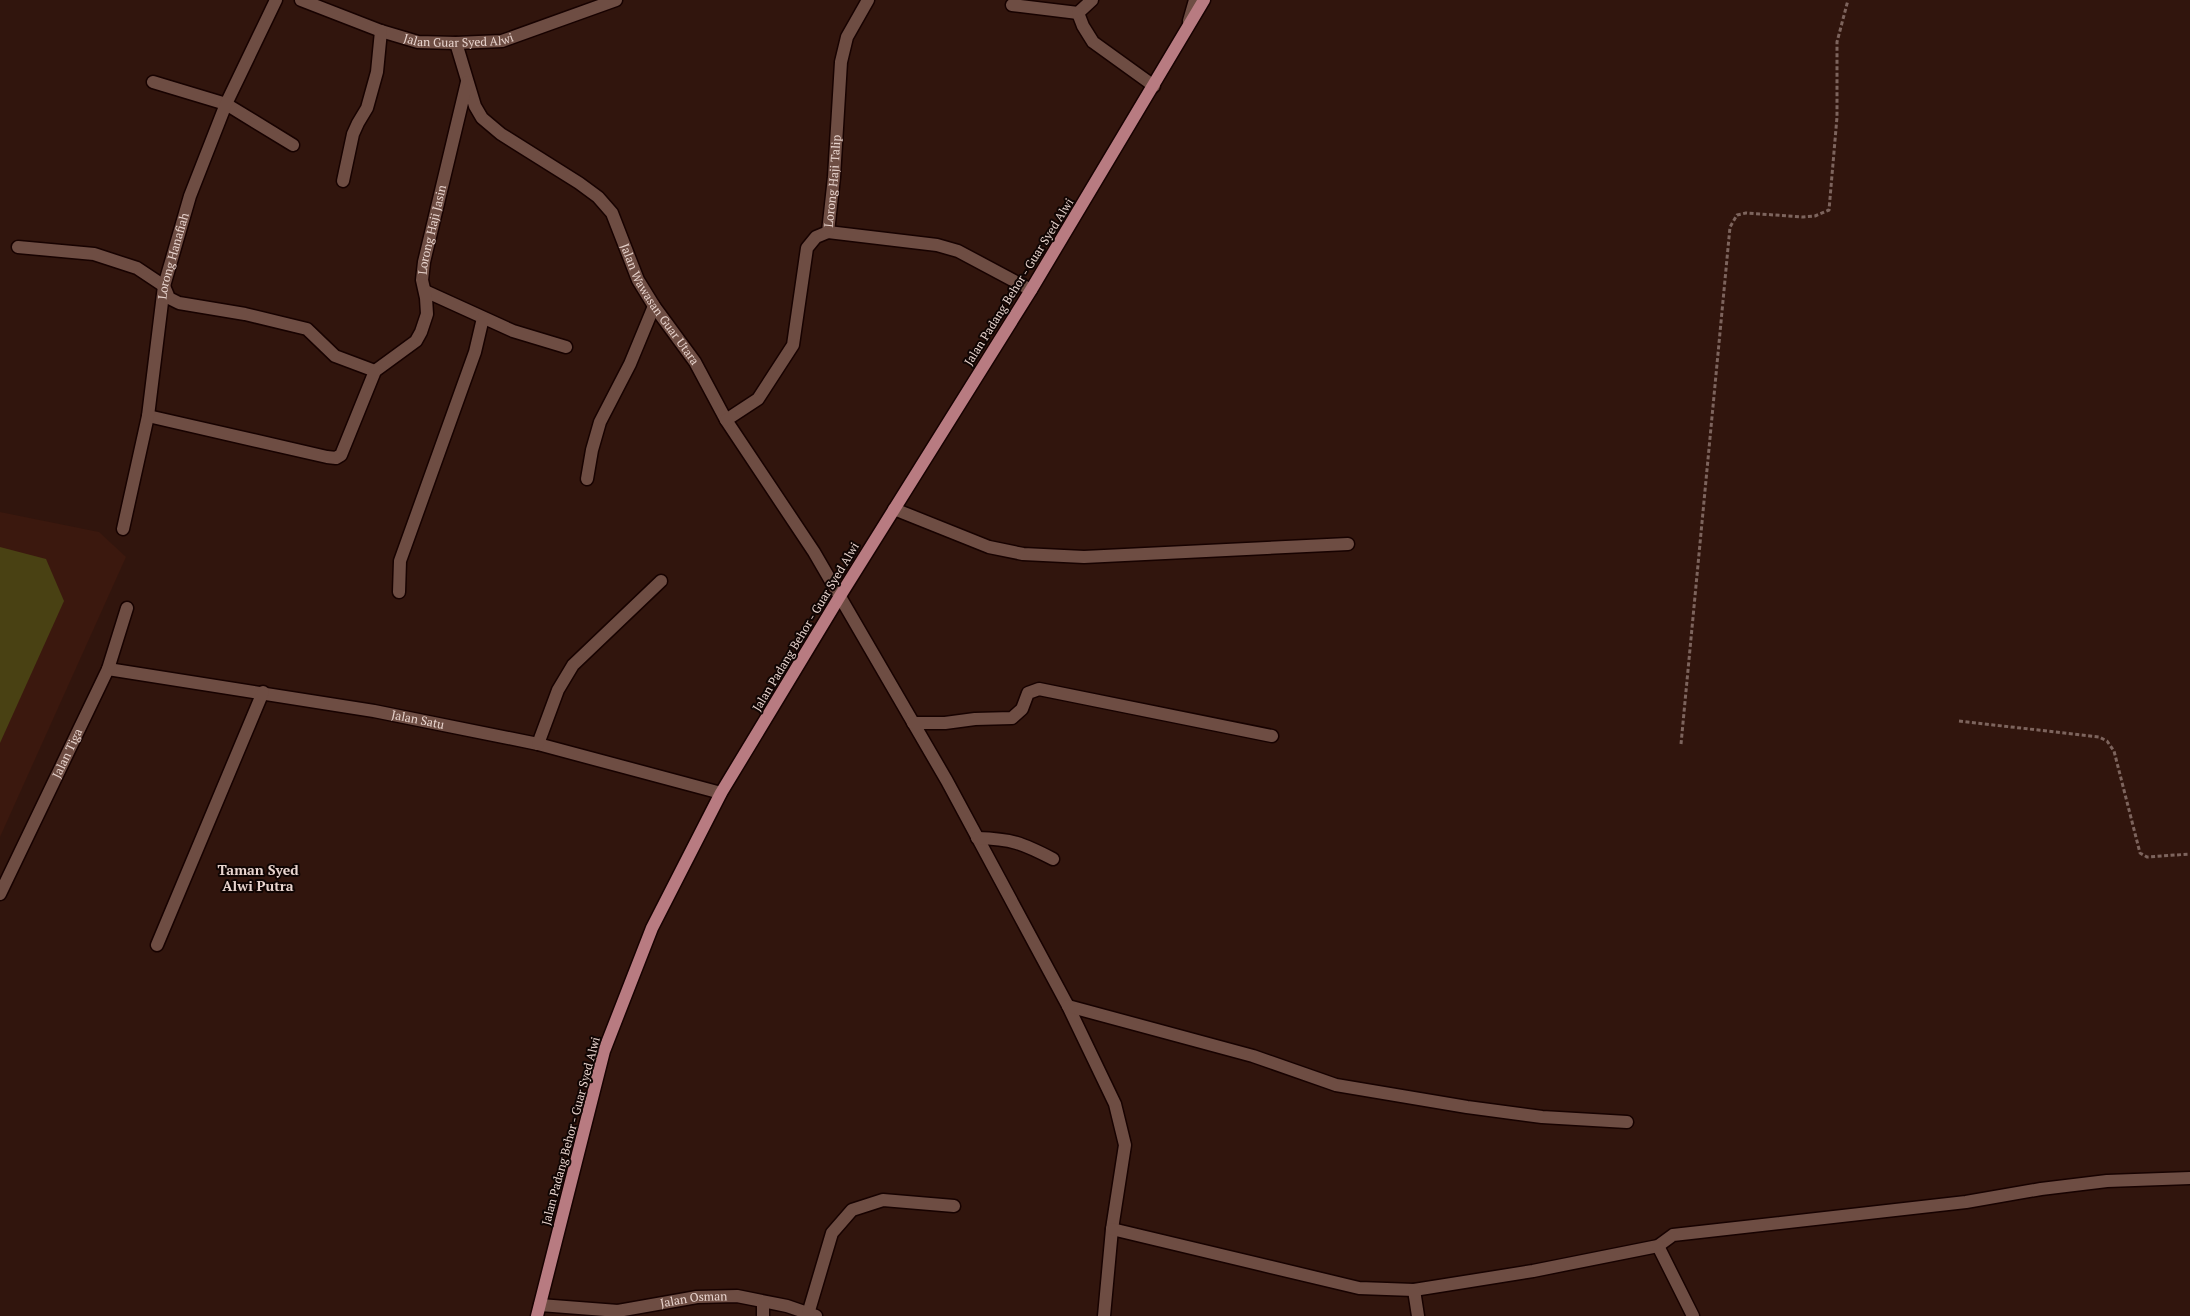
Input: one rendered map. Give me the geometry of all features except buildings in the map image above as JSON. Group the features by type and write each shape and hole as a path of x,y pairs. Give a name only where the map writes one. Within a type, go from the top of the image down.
{"main road":[{"name":"Jalan Padang Behor - Guar Syed Alwi","path":"539,1310 604,1051 652,928 721,793 840,596 1031,290 1204,0"}],"street":[{"name":"Lorong Hanafiah","path":"123,529 148,416 164,286 190,196 226,104 276,0"},
{"name":"Jalan Guar Syed Alwi","path":"301,0 381,31 418,42 456,43 502,41 616,0"},
{"name":"Lorong Haji Talip","path":"726,420 744,410 758,399 793,345 808,248 816,237 828,232 834,177 841,62 847,37 868,0"},
{"path":"1012,5 1078,13 1092,0"},
{"path":"1188,26 1195,0"},
{"path":"1078,13 1083,26 1093,42 1154,86"},
{"path":"343,182 353,134 367,108 378,72 381,31"},
{"name":"Jalan Wawasan Guar Utara","path":"456,43 475,106 482,118 501,134 598,197 612,213 638,280 654,306 695,362 726,420 814,552 914,723 1068,1006 1115,1104 1125,1145 1112,1229 1104,1316"},
{"path":"153,82 226,104 293,145"},
{"name":"Lorong Haji Jasin","path":"375,372 416,341 427,314 422,280 424,262 467,82"},
{"path":"828,232 937,245 951,249 1031,290"},
{"path":"18,247 94,254 137,268 164,286 168,298 179,303 246,314 306,329 335,356 375,372 341,455 336,458 327,458 148,416"},
{"path":"425,291 514,331 566,348"},
{"path":"587,479 592,450 600,422 630,364 654,306"},
{"path":"399,592 400,561 475,352 483,318"},
{"path":"894,509 989,547 1022,554 1084,557 1348,544"},
{"path":"538,744 558,690 573,665 661,581"},
{"name":"Jalan Tiga","path":"0,894 108,669 127,608"},
{"name":"Jalan Satu","path":"108,669 374,711 538,744 721,793"},
{"path":"914,723 945,723 975,719 1012,718 1022,709 1028,693 1039,689 1272,736"},
{"path":"157,945 263,692"},
{"path":"977,838 1005,839 1023,843 1053,859"},
{"path":"1068,1006 1253,1056 1336,1085 1414,1099 1533,1115 1627,1122"},
{"path":"1112,1229 1359,1288 1414,1290 1532,1271 1658,1246 1673,1235 1966,1202 2041,1189 2107,1181 2190,1178"},
{"path":"812,1315 832,1233 852,1210 883,1200 954,1206"},
{"path":"1658,1246 1693,1316"},
{"path":"1414,1290 1418,1316"},
{"name":"Jalan Osman","path":"539,1310 618,1313 698,1297 737,1296 787,1306 812,1315"},
{"path":"763,1302 763,1316"}],"path":[{"path":"1681,744 1730,227 1738,214 1803,217 1815,216 1829,210 1837,117 1837,42 1848,0"},
{"path":"1958,721 2099,737 2107,741 2114,751 2140,853 2147,857 2190,854"}],"shaded area":[{"path":"0,512 99,532 126,557 0,837"},
{"path":"0,547 46,559 64,601 0,743"}],"district":[{"name":"Taman Syed Alwi Putra","path":"258,878"}]}
